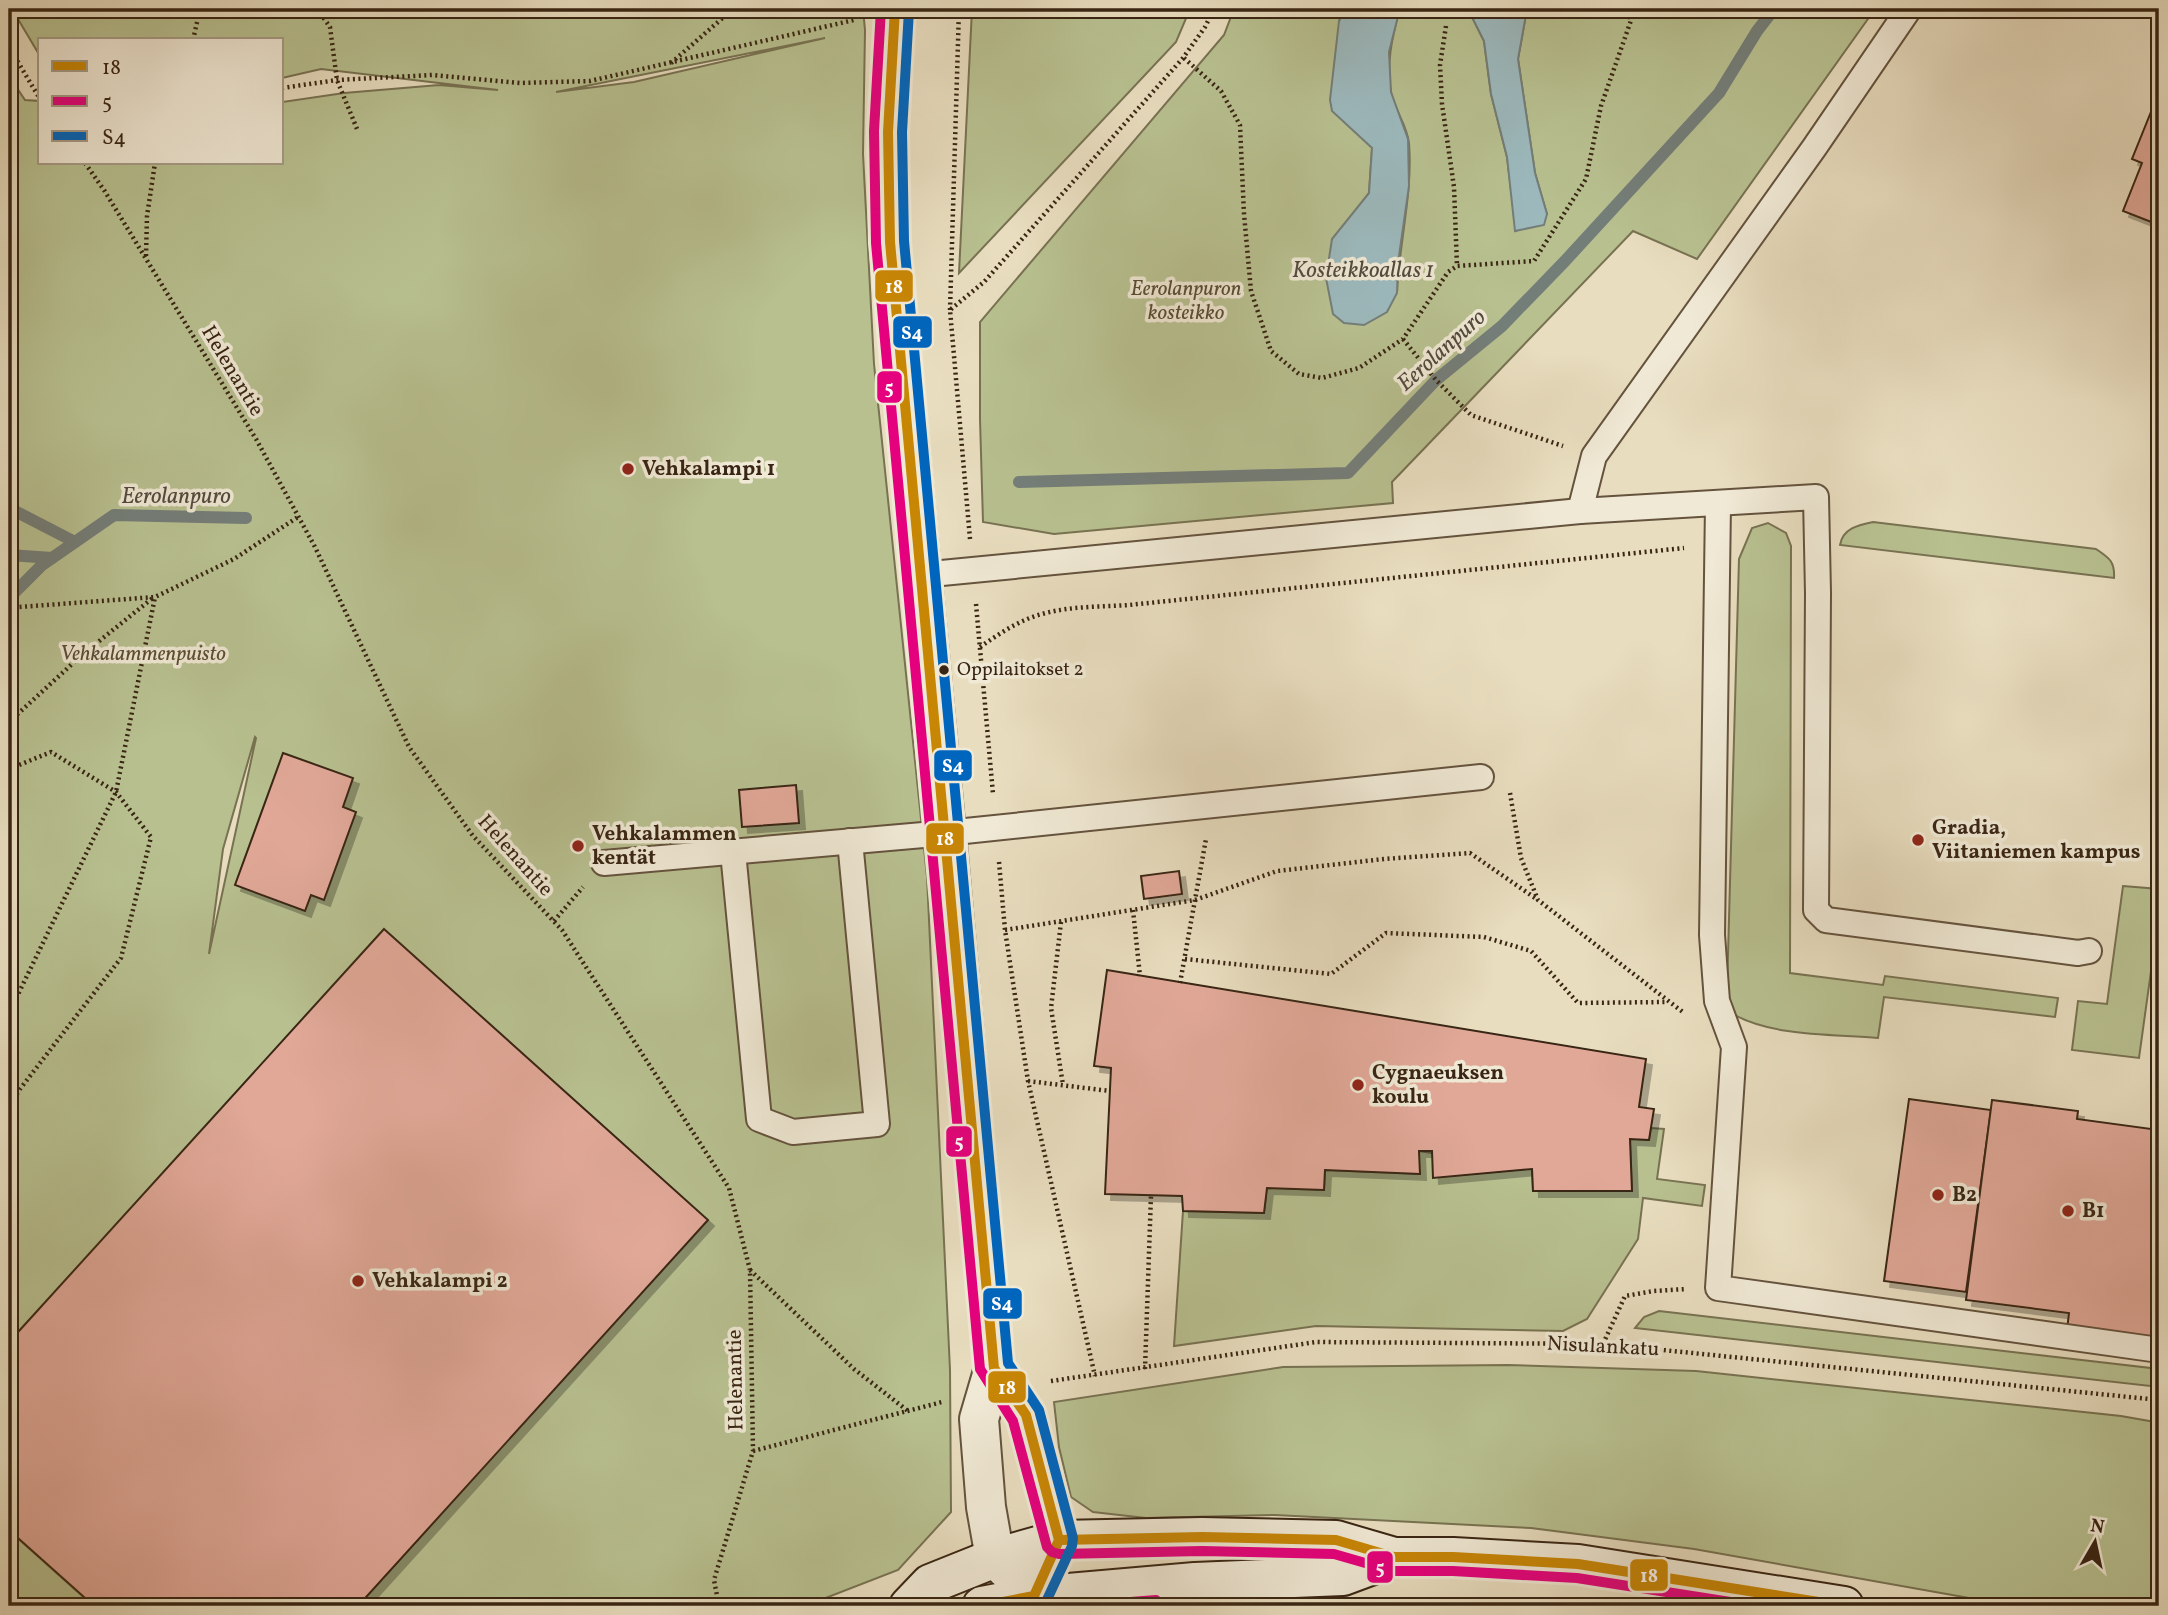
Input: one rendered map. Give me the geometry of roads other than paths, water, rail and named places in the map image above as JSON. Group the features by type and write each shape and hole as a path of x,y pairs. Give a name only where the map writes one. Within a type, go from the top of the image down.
{"street":[{"path":"880,13 888,132 890,242 994,1368 979,1419 986,1507 995,1558 1034,1596"},
{"path":"994,1368 1026,1415 1059,1541 1034,1596"},
{"path":"909,1606 930,1584 995,1558 1059,1541 1202,1537 1336,1539 1394,1557 1453,1557 1578,1564 1844,1606"},
{"path":"982,1606 1034,1596 1195,1582 1343,1576 1394,1557"}],"lane":[{"path":"1580,511 1594,456 1814,148 1909,9"},
{"path":"921,575 1580,511 1816,497 1816,911 1826,920 2078,953 2090,951"},
{"path":"1718,504 1712,934 1717,1000 1734,1047 1718,1288 2159,1350"},
{"path":"604,863 946,833 1481,777"},
{"path":"733,852 759,1119 793,1132 877,1124 850,841"}],"water":[{"name":"Kosteikkoallas 1","path":"1346,9 1403,9 1399,12 1389,52 1391,92 1408,139 1409,186 1398,263 1397,293 1387,312 1364,325 1344,323 1333,314 1326,278 1332,239 1369,193 1372,148 1332,111 1330,100 1339,21"},
{"path":"1468,9 1527,9 1518,59 1535,173 1547,214 1544,225 1515,231 1507,157 1491,94 1484,41"}],"waterway":[{"name":"Eerolanpuro","path":"1019,482 1348,473 1436,380 1502,326 1565,261 1719,93 1757,31 1774,9"},
{"path":"9,508 75,542"},
{"name":"Eerolanpuro","path":"9,598 42,565 114,515 246,518"},
{"path":"9,555 52,558"}],"place":[{"name":"Vehkalampi 1","path":"628,469"},
{"name":"Oppilaitokset 2","path":"944,670"},
{"name":"Gradia, Viitaniemen kampus","path":"1918,840"},
{"name":"Vehkalammen kentät","path":"578,846"},
{"name":"Cygnaeuksen koulu","path":"1358,1085"},
{"name":"B2","path":"1938,1195"},
{"name":"B1","path":"2068,1211"},
{"name":"Vehkalampi 2","path":"358,1281"}],"park label":[{"name":"Eerolanpuron kosteikko","path":"1186,301"},
{"name":"Vehkalammenpuisto","path":"143,654"}]}
